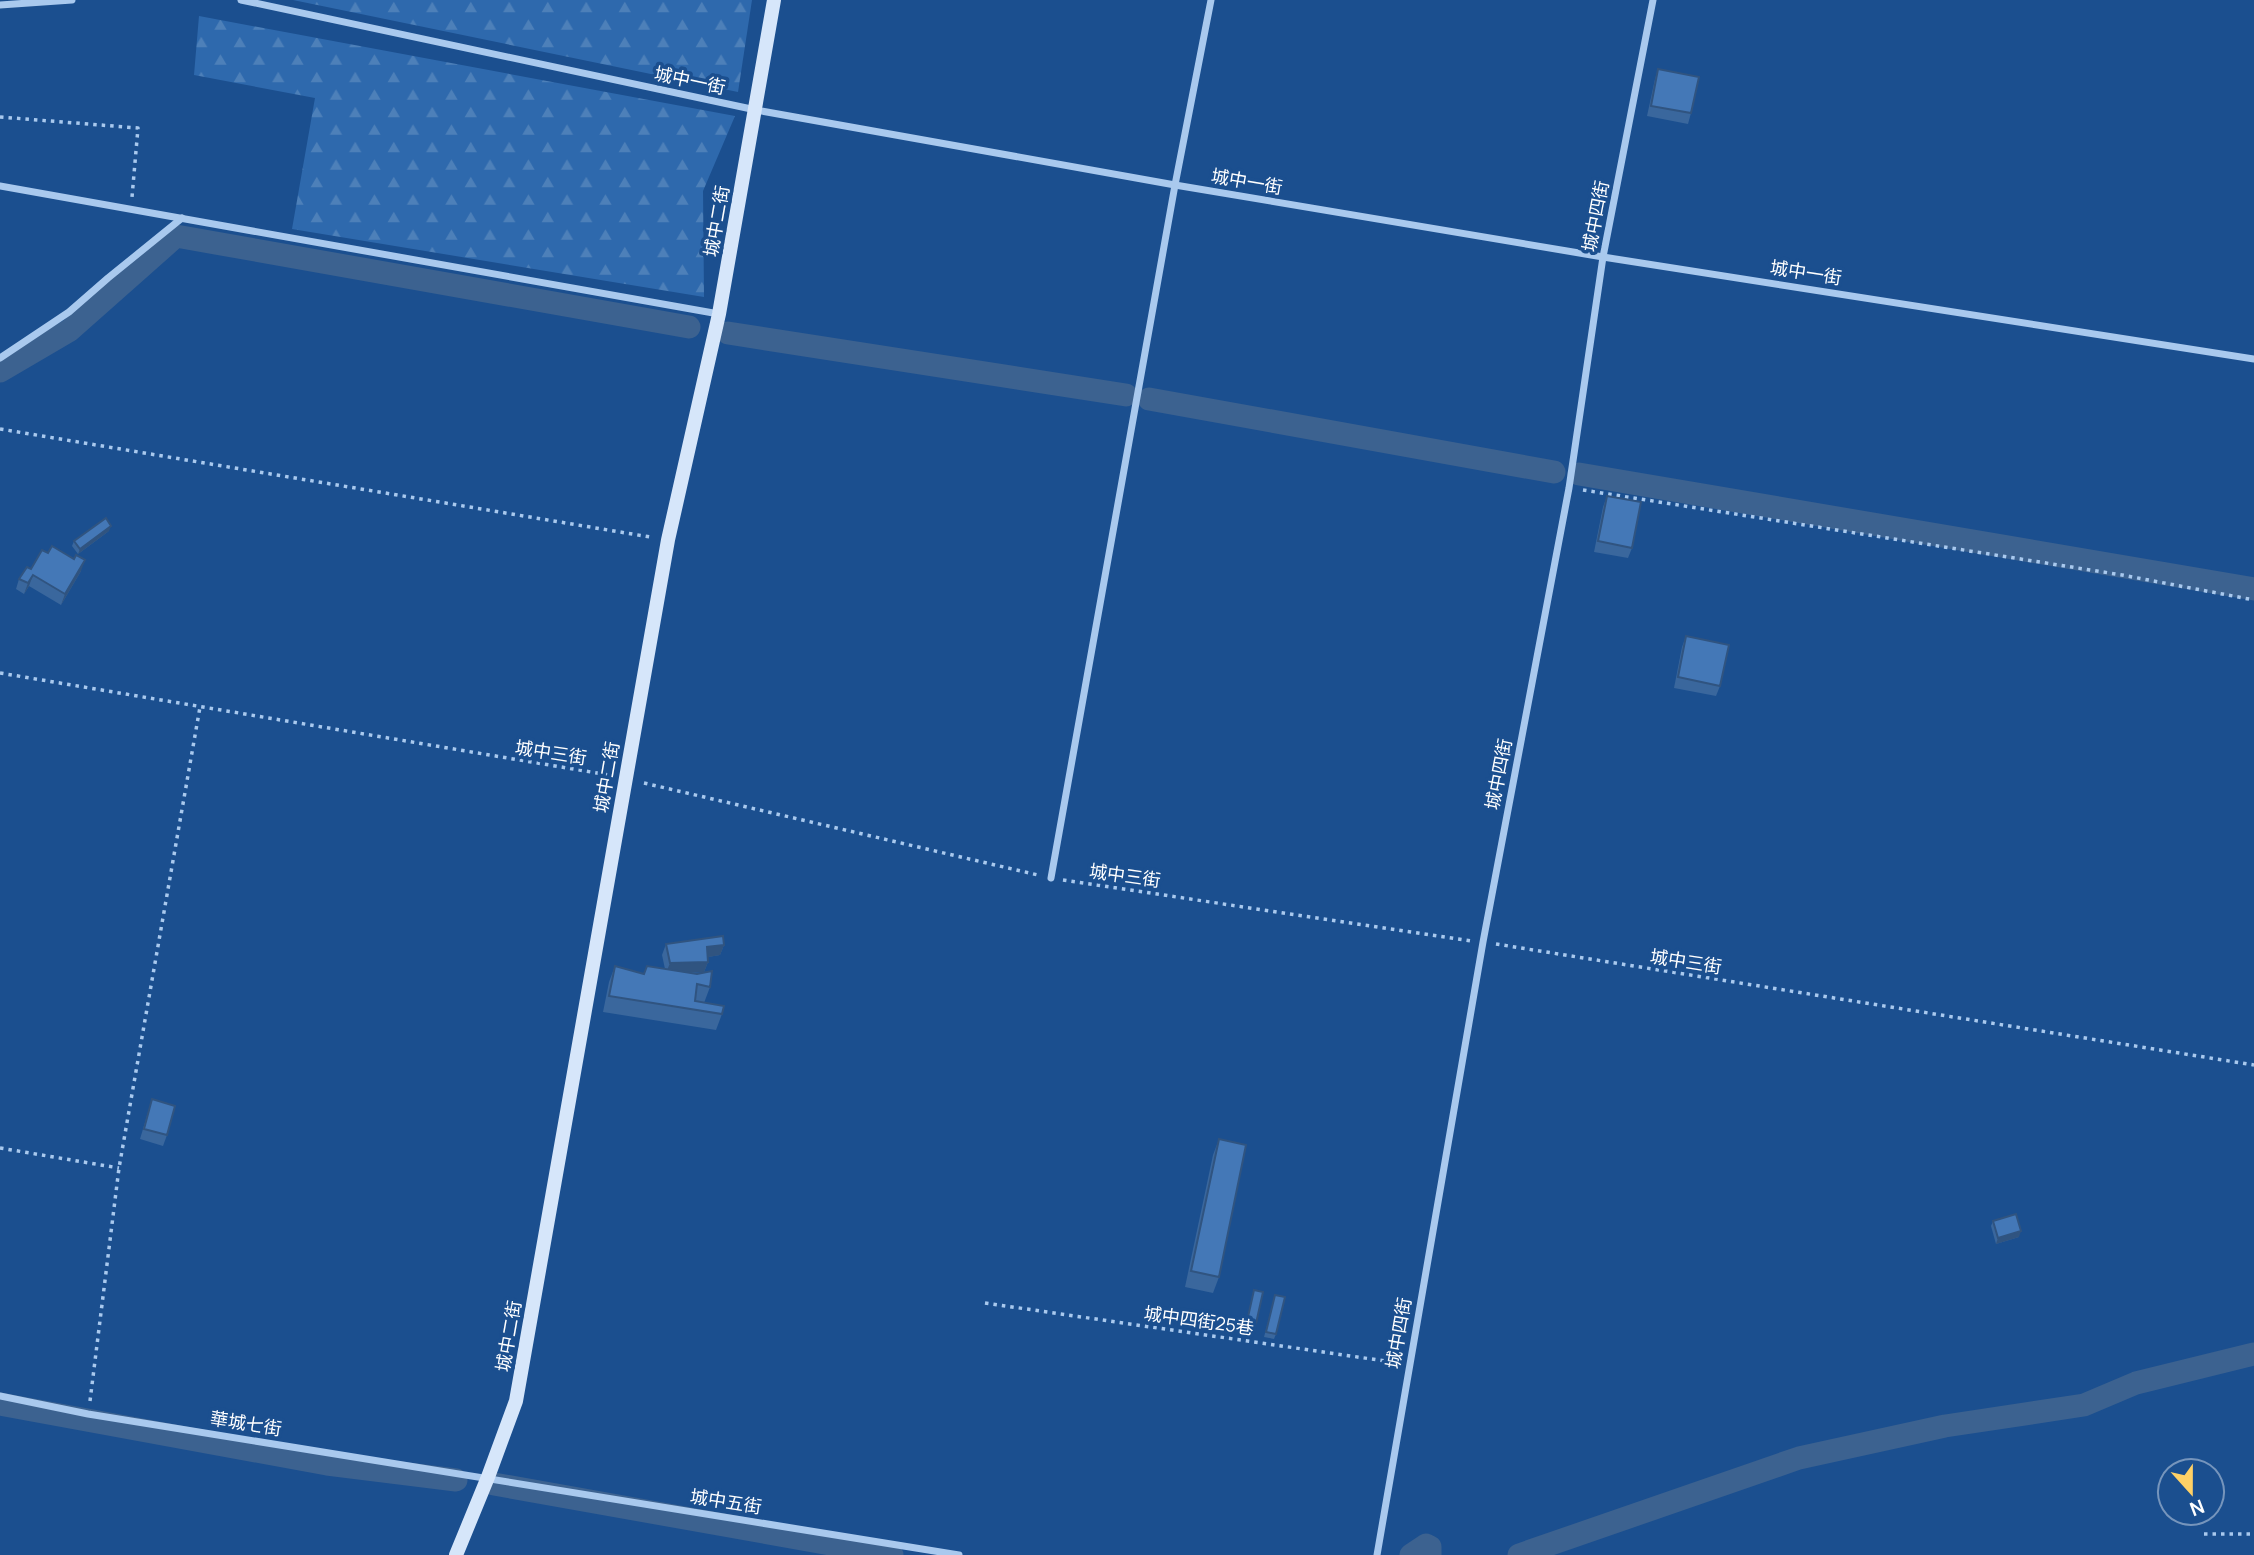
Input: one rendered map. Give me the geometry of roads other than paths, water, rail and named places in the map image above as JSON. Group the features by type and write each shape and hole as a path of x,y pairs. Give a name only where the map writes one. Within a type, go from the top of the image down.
{"street":[{"path":"0,5 72,0"},
{"name":"城中一街","path":"241,0 756,110 1175,185 1603,257 2254,359"},
{"name":"城中二街","path":"456,1555 516,1401 667,540 719,314 774,0"},
{"path":"1051,878 1175,185 1212,0"},
{"name":"城中四街","path":"1377,1555 1483,942 1569,488 1603,257 1653,0"},
{"path":"0,186 719,314"},
{"path":"0,358 69,312 182,218"},
{"name":"華城七街","path":"0,1396 88,1414 488,1477"},
{"name":"城中五街","path":"488,1477 959,1555"}],"waterway":[{"path":"0,371 70,330 176,236 689,327"},
{"path":"728,333 1126,395"},
{"path":"1149,399 1554,472"},
{"path":"1579,474 2254,589"},
{"path":"1519,1555 1799,1458 1945,1426 2084,1405 2136,1383 2254,1354"},
{"path":"0,1404 327,1464 456,1480"},
{"path":"494,1484 892,1555"},
{"path":"1411,1555 1426,1545 1430,1547 1430,1555"}]}
